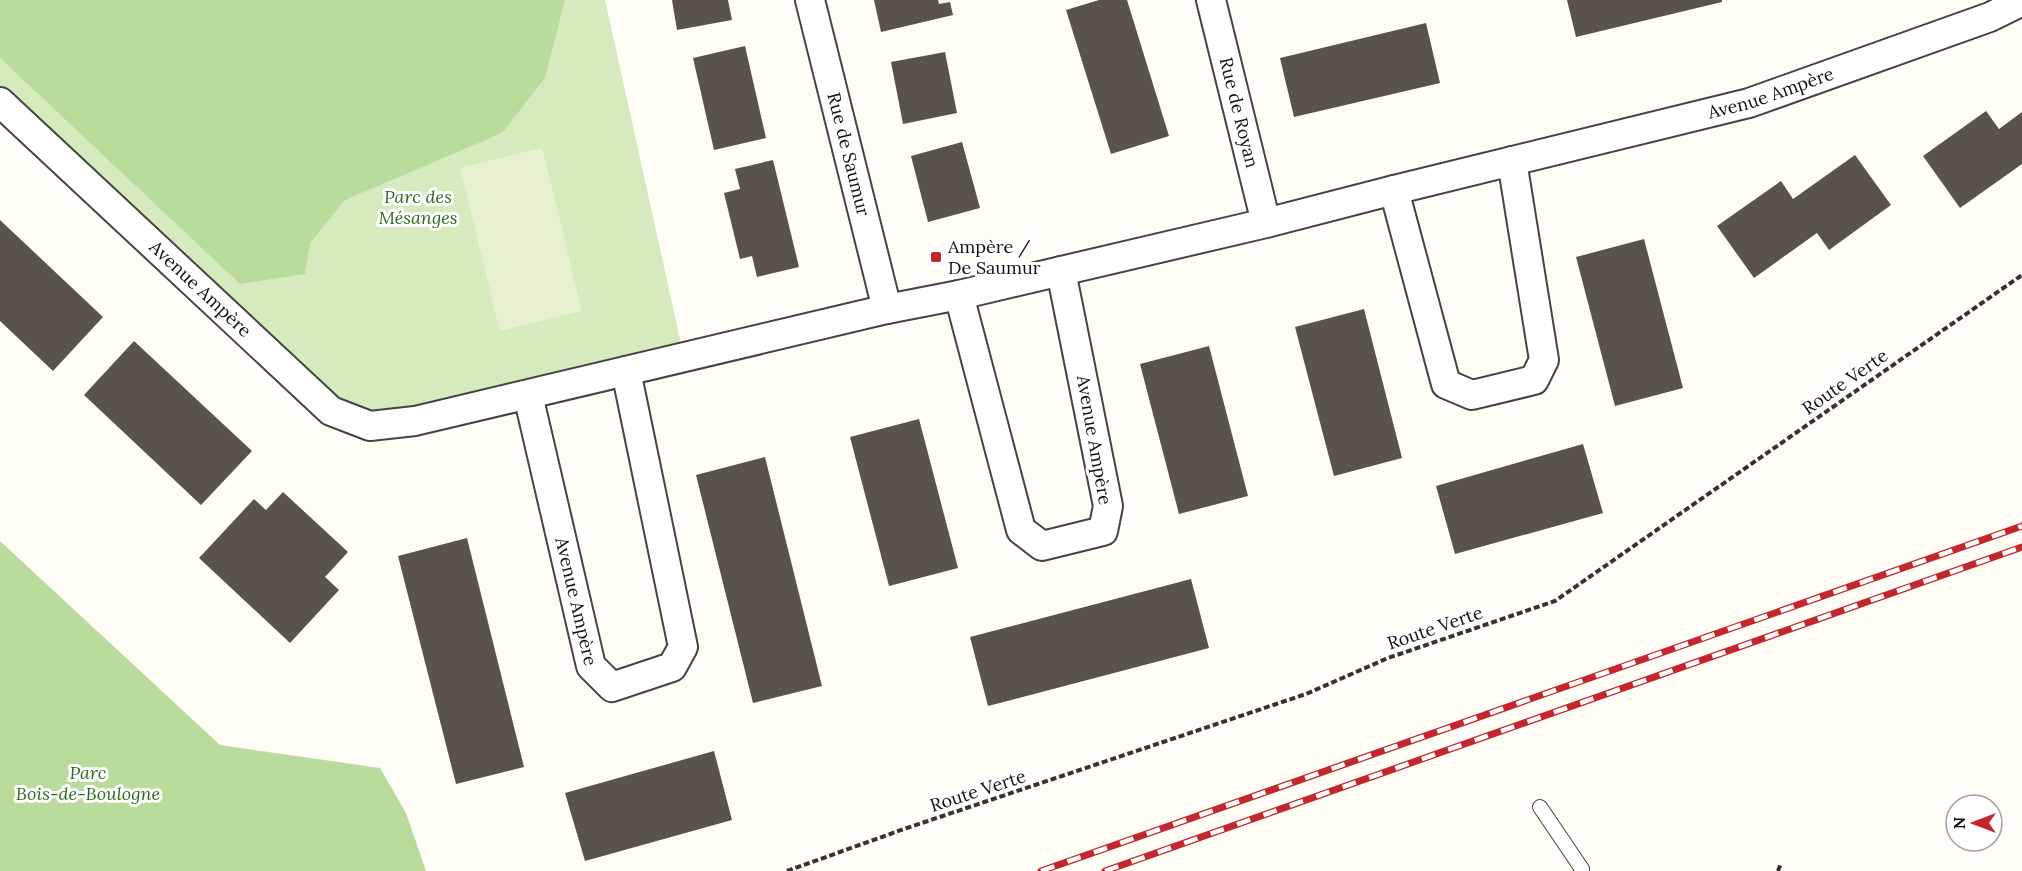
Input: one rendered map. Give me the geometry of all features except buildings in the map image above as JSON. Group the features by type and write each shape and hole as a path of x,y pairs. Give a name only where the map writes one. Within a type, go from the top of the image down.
{"street":[{"name":"Rue de Saumur","path":"810,0 887,309"},
{"name":"Rue de Royan","path":"1211,0 1266,223"},
{"name":"Avenue Ampère","path":"0,102 331,411 370,426 415,421 887,309 959,295 1266,223 1749,103 1990,17 2022,1"},
{"path":"1394,190 1446,384 1472,395 1534,380 1544,360 1512,161"},
{"name":"Avenue Ampère","path":"959,295 1021,530 1041,546 1103,531 1108,506 1061,271"},
{"name":"Avenue Ampère","path":"528,395 591,666 612,687 672,667 683,647 626,371"}],"lane":[{"path":"1540,807 1582,869"}],"path":[{"name":"Route Verte","path":"787,871 904,829 1306,694 1388,658 1555,601 2022,275"},
{"path":"1778,871 1780,863"}],"green space":[{"name":"Parc des Mésanges","path":"0,0 605,0 684,357 415,421 331,411 0,102"},
{"path":"0,0 565,0 545,78 502,133 345,200 310,243 305,274 240,284 0,58"},
{"path":"542,148 582,311 500,331 460,168"},
{"name":"Parc Bois-de-Boulogne","path":"0,541 220,745 380,768 406,813 426,871 0,871"}],"railway":[{"path":"1041,871 2022,526"},
{"path":"1105,871 2022,547"}],"place":[{"name":"Ampère / De Saumur","path":"936,257"}]}
